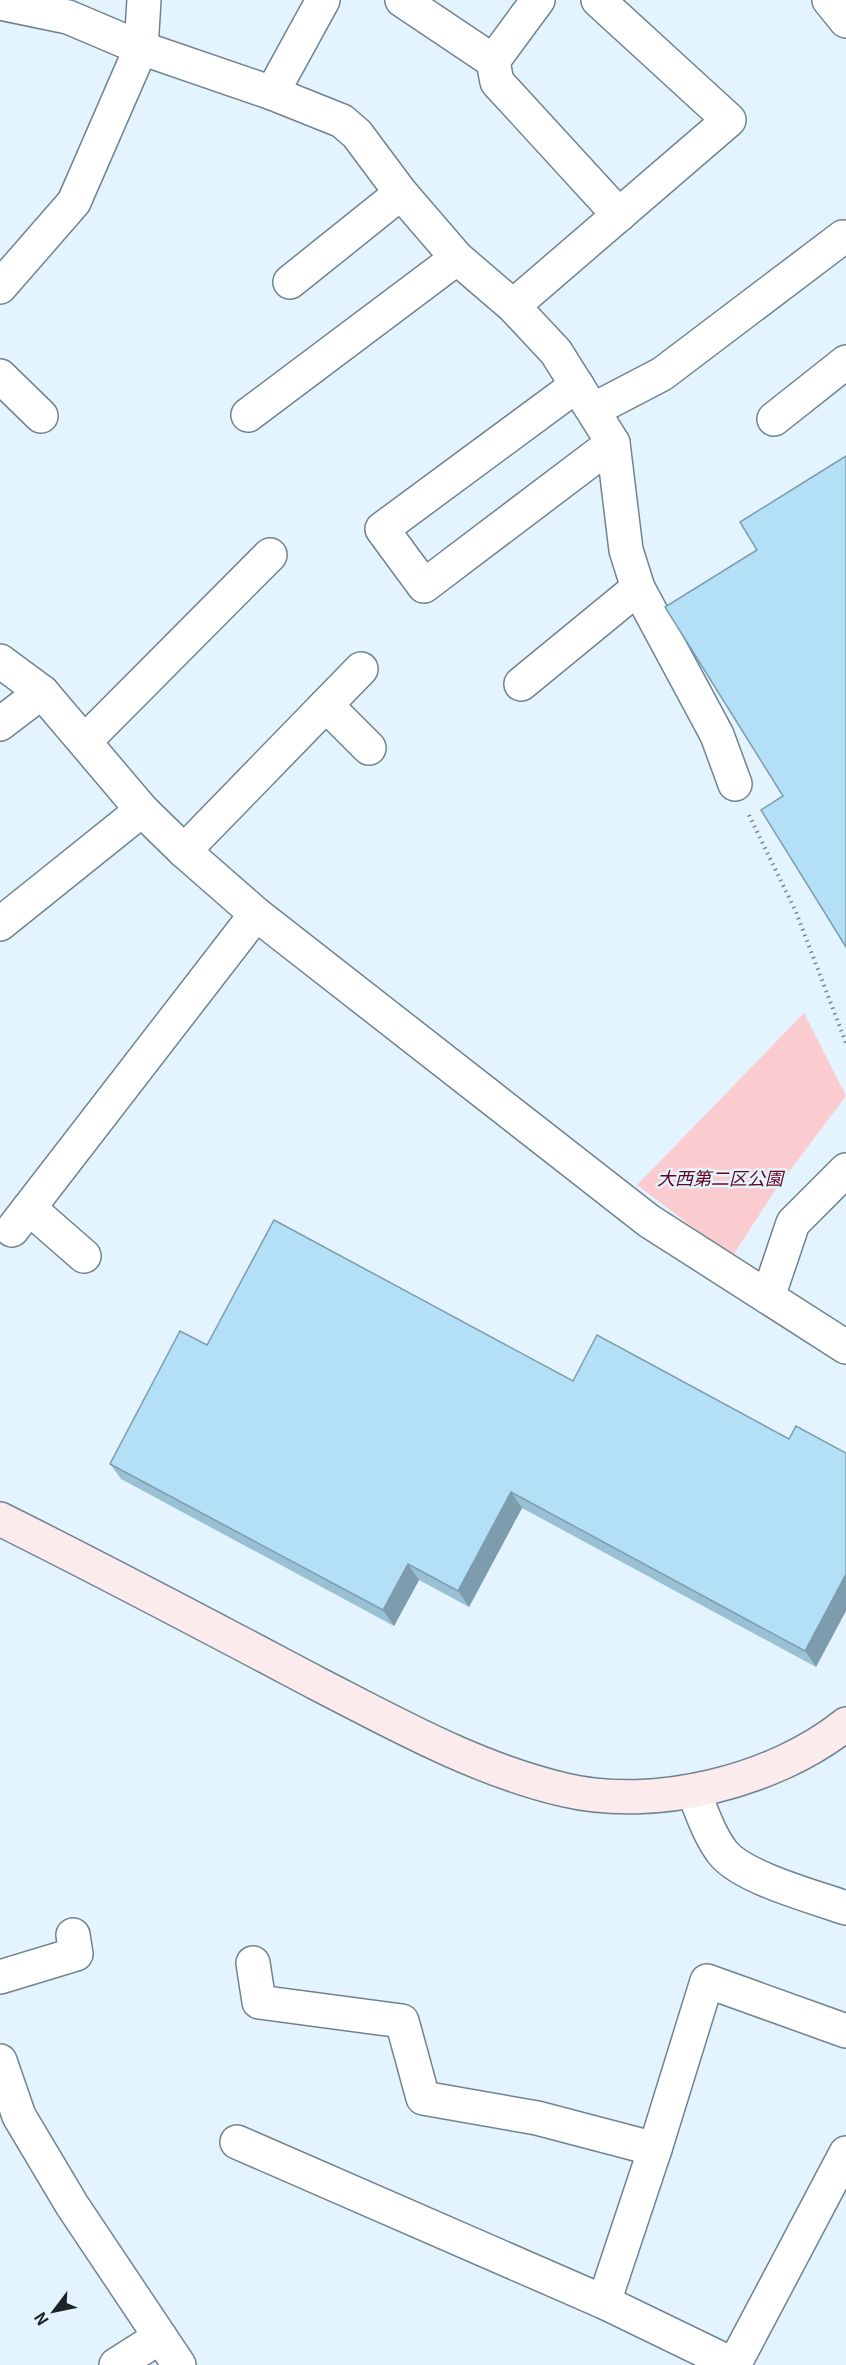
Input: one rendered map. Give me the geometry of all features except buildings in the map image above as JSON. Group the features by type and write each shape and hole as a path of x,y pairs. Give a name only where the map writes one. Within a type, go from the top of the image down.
{"street":[{"path":"0,287 74,202 141,48 144,0"},
{"path":"272,93 323,0"},
{"path":"402,0 493,62 497,82 619,215"},
{"path":"493,62 538,0"},
{"path":"513,306 729,120 598,0"},
{"path":"829,0 846,21"},
{"path":"0,3 68,17 141,48 272,93 342,121 357,134 401,193 458,258 513,306 556,352 613,443 626,550 638,588 717,735 735,784"},
{"path":"290,282 401,193"},
{"path":"613,443 424,586 382,529 585,398 662,374 843,237"},
{"path":"248,415 458,258"},
{"path":"774,419 846,363"},
{"path":"0,376 41,416"},
{"path":"86,741 270,555"},
{"path":"521,684 638,588"},
{"path":"0,661 42,692 86,741 142,810 184,851 256,914 649,1221 846,1347"},
{"path":"184,851 361,669"},
{"path":"0,724 42,692"},
{"path":"326,705 369,748"},
{"path":"0,924 142,810"},
{"path":"84,1256 20,1219 256,914"},
{"path":"768,1297 793,1222 846,1170"},
{"path":"0,1519 393,1722 497,1769 565,1790 628,1798 693,1791 735,1780 789,1758 846,1724"},
{"path":"693,1791 719,1846 724,1854 738,1866 745,1871 846,1908"},
{"path":"0,1977 76,1954 73,1935"},
{"path":"253,1963 259,2002 402,2021 423,2098 537,2118 655,2149"},
{"path":"604,2302 655,2149 707,1981 846,2031"},
{"path":"0,2061 19,2116 72,2205 180,2365"},
{"path":"237,2142 604,2302 734,2365 842,2170"},
{"path":"116,2365 160,2337"}],"path":[{"path":"735,784 796,912 846,1043"}],"green space":[{"name":"大西第二区公園","path":"804,1013 846,1096 776,1189 732,1257 637,1185"}]}
